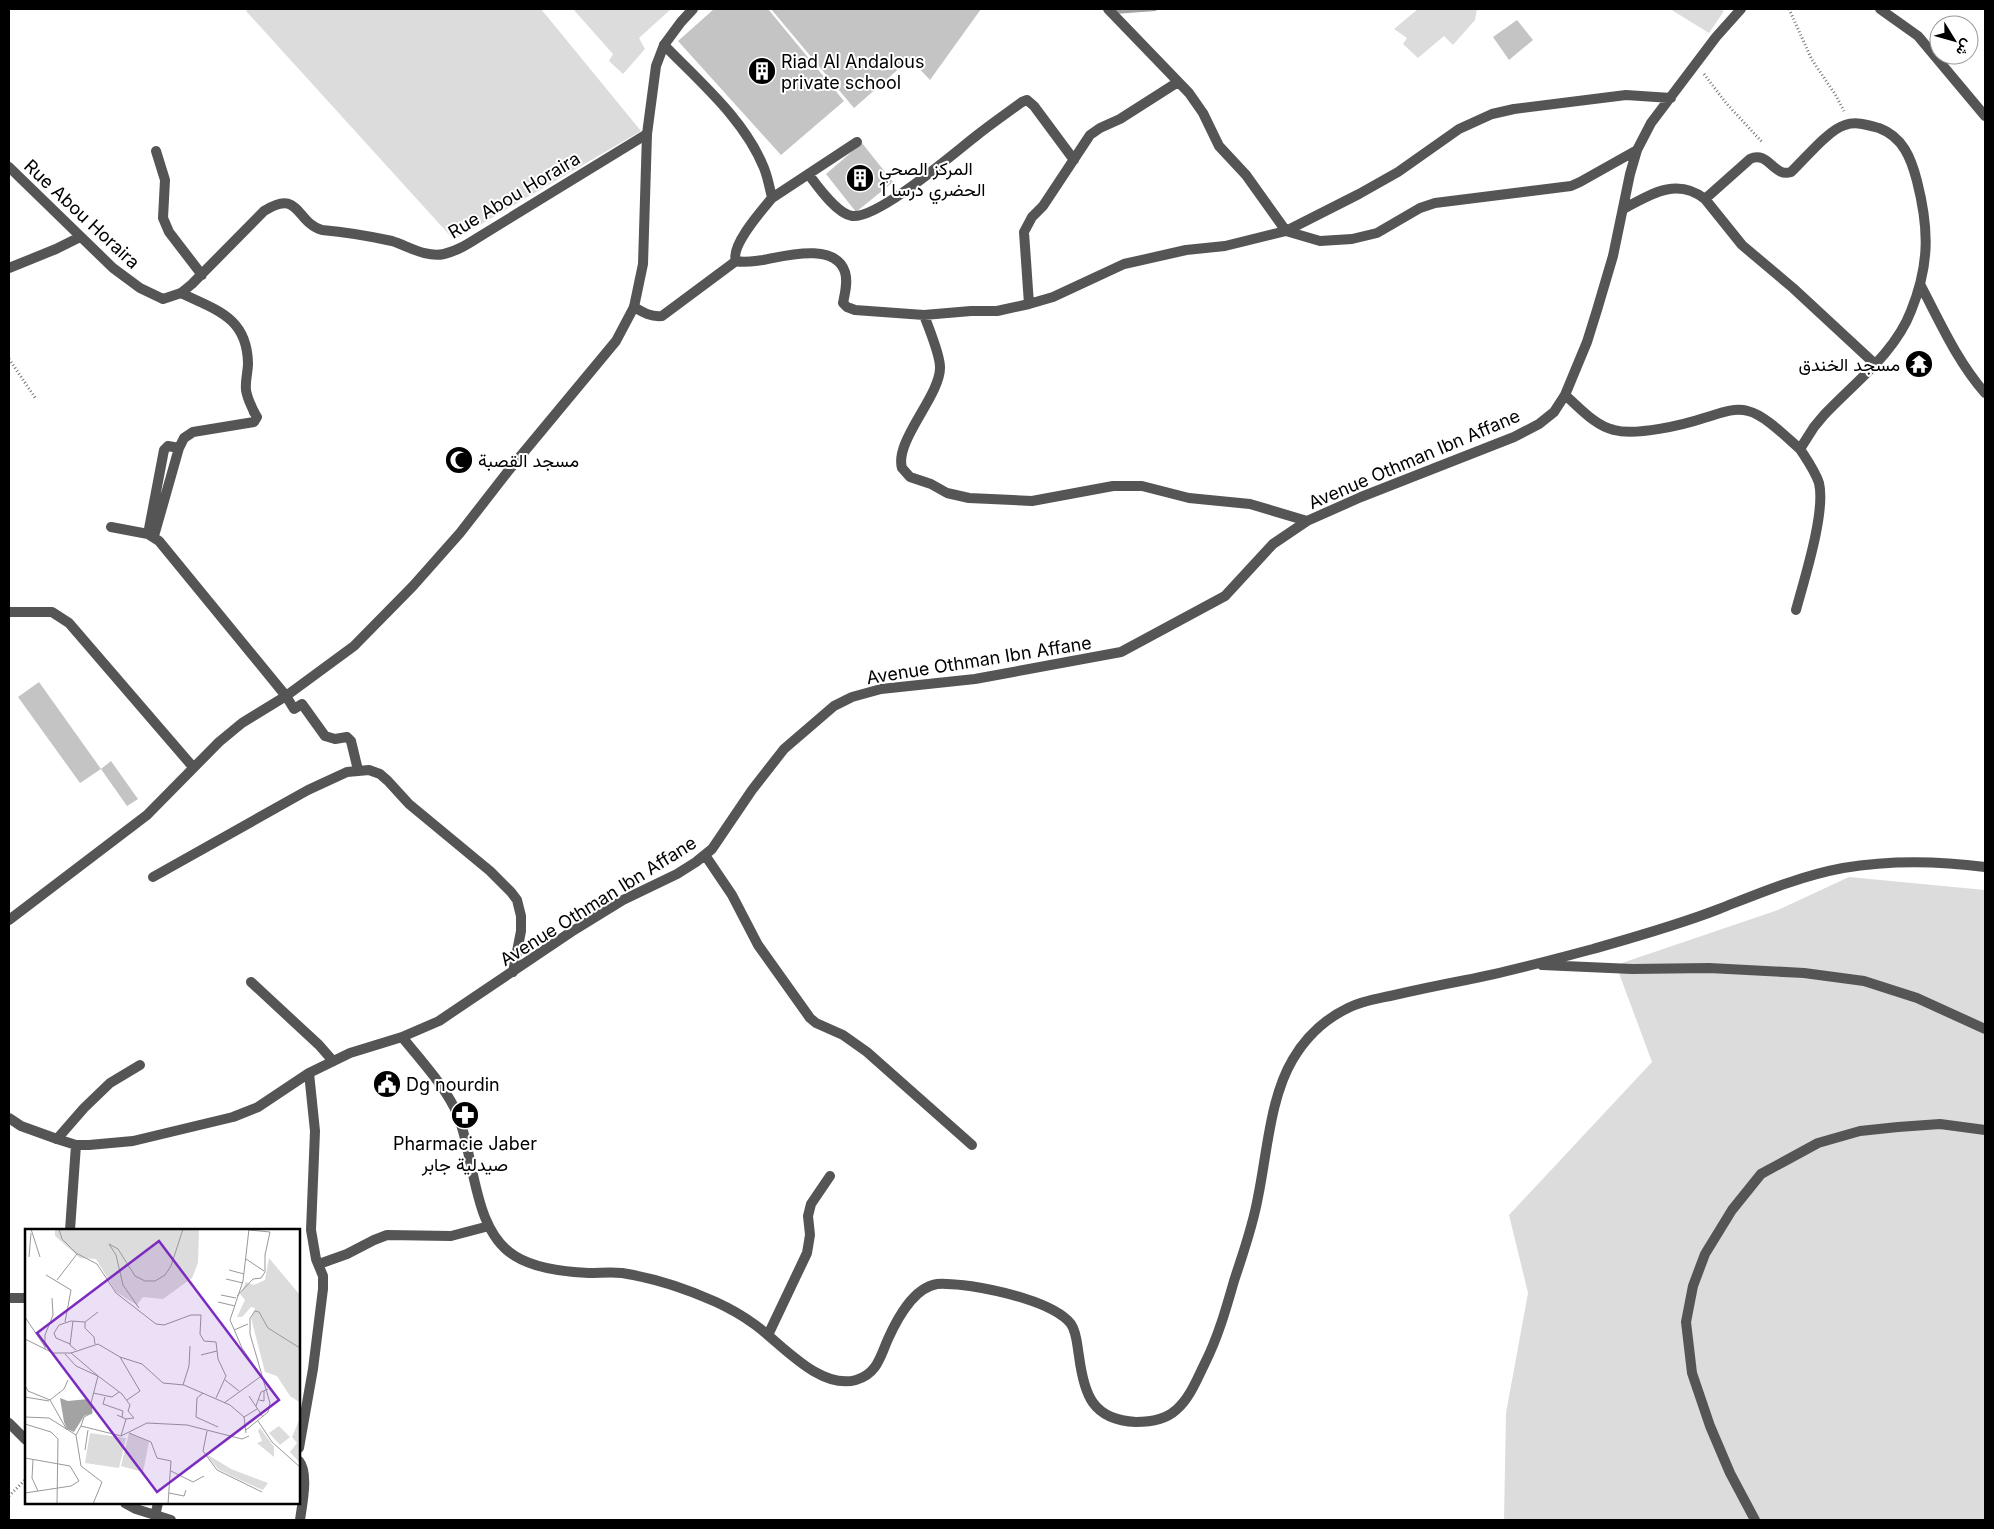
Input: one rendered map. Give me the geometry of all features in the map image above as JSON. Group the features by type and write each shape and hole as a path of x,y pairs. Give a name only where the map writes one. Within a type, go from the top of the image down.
{"street":[{"path":"9,920 147,815 193,767 242,723 286,696 354,646 419,579 460,533 509,470 616,341 634,307 643,264 647,134 656,66 664,45 693,9"},
{"path":"1108,9 1189,94 1203,113 1219,146 1246,175 1286,231 1320,241 1365,237 1376,233 1420,208 1435,204 1571,186 1638,150"},
{"name":"Avenue Othman Ibn Affane","path":"9,1118 21,1126 76,1145 133,1141 233,1117 258,1107 309,1073 333,1061 374,1045 402,1037 439,1021 571,932 623,900 677,874 705,855 712,849 752,790 784,750 834,706 852,697 881,689 975,679 1121,652 1225,596 1273,544 1308,521 1361,497 1514,437 1539,424 1554,412 1565,395 1587,342 1598,310 1630,174 1638,150 1651,123 1695,64 1741,9"},
{"path":"1880,9 1918,36 1985,116"},
{"path":"664,45 734,120 750,142 764,169 772,198"},
{"path":"1030,304 1024,232 1032,217 1043,206 1090,135 1120,119 1178,82"},
{"path":"634,307 648,314 662,316 736,260 750,262 808,253 830,256 838,262 845,272 846,287 843,303 847,307 868,312 924,315 997,311 1053,297 1124,264 1186,250 1225,246 1286,231 1398,172 1460,129 1492,114 1514,109 1626,95 1671,98"},
{"path":"808,175 836,207 845,214 859,216 893,199 978,134 1027,100 1034,106 1074,160"},
{"path":"1706,199 1755,156 1765,159 1780,172 1788,173 1832,133 1845,125 1851,124 1867,124 1884,130 1897,138 1906,149 1913,166 1926,228 1926,251 1920,284 1903,329 1893,344 1875,364 1814,427 1800,449"},
{"name":"Rue Abou Horaira","path":"9,168 113,268 155,296 163,299 181,292 202,275 264,211 280,202 289,204 299,210 316,228 322,230 366,236 393,242 423,253 443,255 460,249 479,238 647,134"},
{"path":"736,260 735,253 744,235 772,198 858,142"},
{"path":"156,151 164,180 163,218 169,232 202,275"},
{"path":"1623,209 1654,193 1671,189 1682,188 1691,190 1706,199 1742,245 1793,288 1875,364"},
{"path":"10,266 56,249 80,237"},
{"path":"1920,284 1961,361 1985,393"},
{"path":"151,535 179,448 184,438 193,432 256,421 257,417 246,390 248,346 242,333 232,320 211,306 181,292"},
{"path":"924,315 939,358 940,374 902,453 902,468 910,476 957,496 1032,501 1113,486 1142,486 1188,498 1250,504 1308,521"},
{"path":"1565,395 1605,427 1627,432 1687,423 1736,409 1750,411 1762,417 1800,449 1817,477 1820,494 1815,535 1796,610"},
{"path":"111,527 151,535 286,696 294,709 302,704 323,734 328,738 344,737 349,739 358,770"},
{"path":"9,612 52,612 70,623 193,767"},
{"path":"153,877 308,790 347,772 368,770 380,774 409,804 490,871 517,900 521,916 521,931 512,972"},
{"path":"705,855 732,895 762,952 810,1018 822,1026 843,1035 867,1052 972,1145"},
{"path":"402,1037 425,1064 454,1106 462,1126 474,1180 490,1226 500,1244 511,1254 527,1262 561,1270 620,1273 664,1284 700,1296 724,1306 754,1324 807,1366 826,1377 845,1382 861,1379 872,1373 879,1363 889,1337 904,1310 917,1295 929,1286 952,1284 1006,1293 1039,1303 1071,1324 1077,1339 1083,1378 1096,1408 1108,1416 1125,1421 1148,1422 1164,1418 1179,1408 1188,1396 1213,1347 1247,1244 1280,1088 1291,1061 1320,1025 1349,1008 1371,999 1531,965 1680,923 1811,875 1875,863 1962,864 1985,868"},
{"path":"1531,965 1632,969 1709,968 1821,975 1864,981 1917,998 1985,1029"},
{"path":"251,982 319,1045 333,1061"},
{"path":"57,1139 84,1108 110,1083 140,1065"},
{"path":"300,1442 319,1328 323,1289 323,1276 311,1230 315,1132 309,1073"},
{"path":"1755,1520 1730,1474 1710,1426 1692,1372 1686,1322 1693,1286 1705,1254 1732,1210 1761,1174 1818,1143 1860,1131 1898,1127 1940,1124 1985,1130"},
{"path":"70,1229 76,1145"},
{"path":"768,1335 807,1253 810,1235 808,1216 811,1204 830,1176"},
{"path":"319,1264 348,1254 387,1235 451,1236 490,1226"},
{"path":"9,1298 25,1298"},
{"path":"9,1423 25,1439"},
{"path":"300,1463 303,1468 304,1478 300,1520"},
{"path":"127,1504 155,1516 172,1520"},
{"path":"155,1516 158,1504"}],"path":[{"path":"1789,9 1812,60 1835,94 1851,124"},
{"path":"1695,64 1710,80 1726,103 1763,144"},
{"path":"9,359 36,399"},
{"path":"9,1496 25,1481"}],"shaded area":[{"path":"248,9 541,9 641,131 454,240 246,11"},
{"path":"573,9 671,9 639,38 645,49 623,74 609,61 613,54"},
{"path":"1106,9 1157,9 1156,11 1114,14"},
{"path":"1418,9 1477,9 1475,20 1453,45 1444,36 1418,58 1403,44 1407,38 1394,29"},
{"path":"1670,9 1719,9 1724,11 1709,33"},
{"path":"1849,877 1985,890 1985,1520 1504,1520 1506,1413 1528,1293 1509,1215 1652,1062 1616,965 1778,910"}],"building":[{"name":"Riad Al Andalous private school","path":"714,9 768,9 844,101 781,155 678,41"},
{"path":"771,9 981,9 930,80 910,59 854,108"},
{"path":"1517,20 1533,40 1509,60 1493,37"},
{"name":"المركز الصحي الحضري درسا 1","path":"862,143 893,182 856,212 826,174"},
{"path":"39,682 101,769 80,783 18,697"},
{"path":"111,761 138,799 127,806 101,769"}],"place":[{"name":"Riad Al Andalous private school","path":"762,71"},
{"name":"المركز الصحي الحضري درسا 1","path":"860,178"},
{"name":"مسجد الخندق","path":"1919,364"},
{"name":"مسجد القصبة","path":"459,460"},
{"name":"Dg nourdin","path":"387,1084"},
{"name":"Pharmacie Jaber صيدلية جابر","path":"465,1115"}]}
